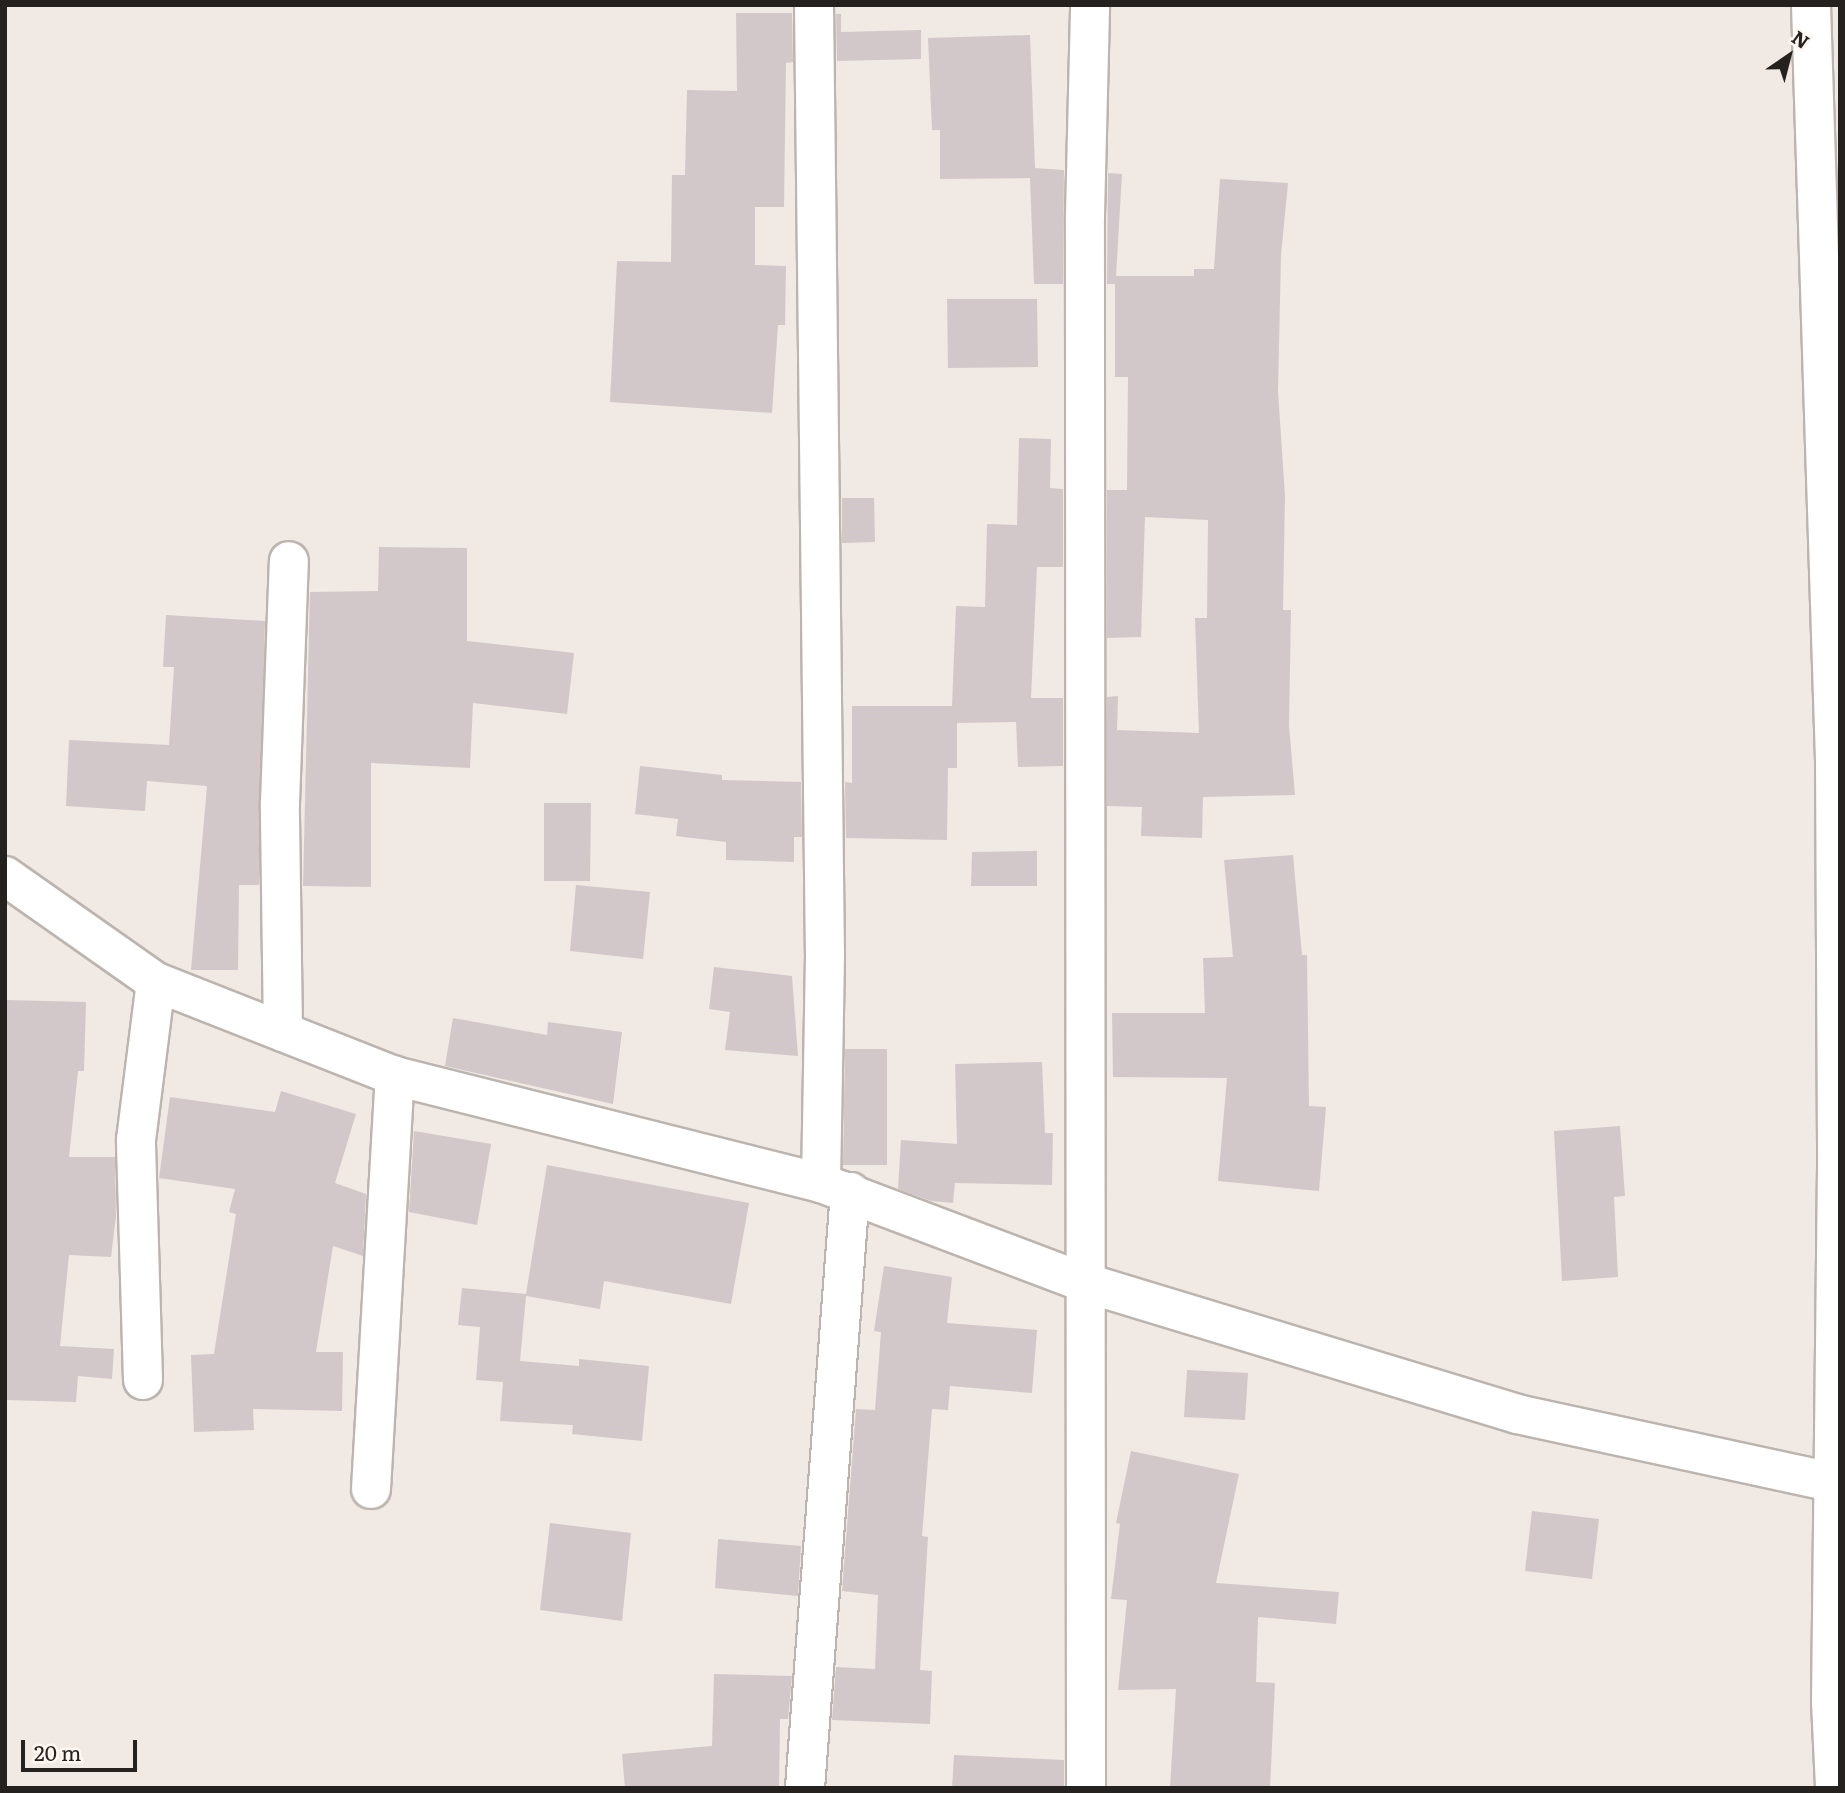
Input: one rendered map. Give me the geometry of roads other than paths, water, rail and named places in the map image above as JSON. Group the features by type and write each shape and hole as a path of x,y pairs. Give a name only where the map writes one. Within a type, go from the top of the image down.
{"street":[{"path":"805,1788 835,1187 825,955 814,5"},
{"path":"1086,1788 1083,1282 1085,215 1090,5"},
{"path":"1811,5 1835,762 1837,1167 1831,1482 1835,1788"},
{"path":"283,1032 280,803 289,561"},
{"path":"5,876 156,982 395,1076 835,1187 1083,1282 1517,1414 1831,1482"},
{"path":"143,1380 136,1140 156,982"},
{"path":"371,1489 395,1076"}]}
